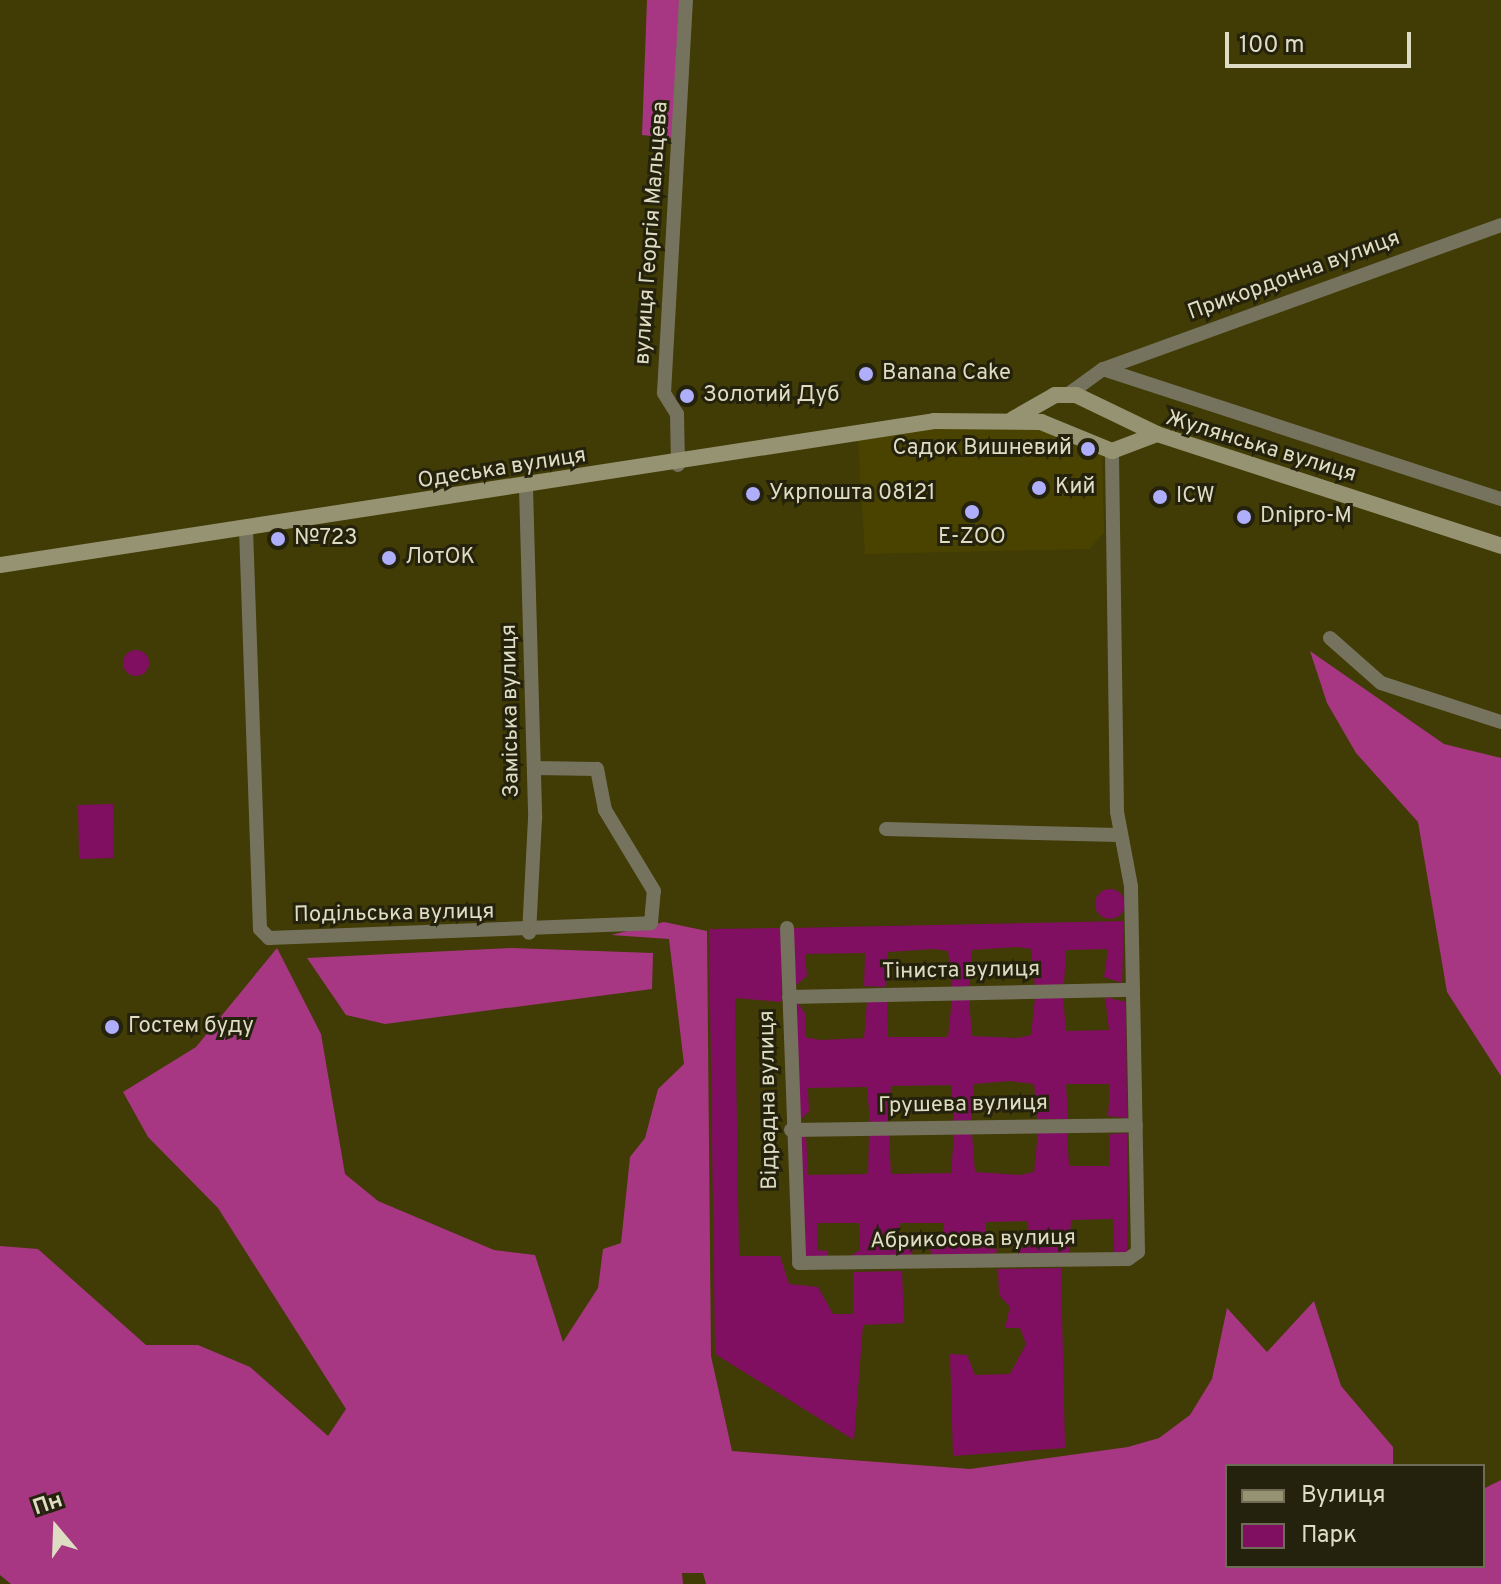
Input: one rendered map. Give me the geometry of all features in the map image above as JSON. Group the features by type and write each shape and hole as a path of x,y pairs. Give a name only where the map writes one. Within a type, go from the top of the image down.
{"street":[{"name":"вулиця Георгія Мальцева","path":"678,465 677,414 664,393 686,0"},
{"name":"Прикордонна вулиця","path":"1070,393 1103,369 1501,225"},
{"path":"1103,369 1501,499"},
{"path":"1010,420 1049,399 1070,393 1157,434"},
{"path":"1049,399 1053,424"},
{"name":"Одеська вулиця","path":"0,565 971,420 1010,420"},
{"path":"1010,420 1053,424 1117,450"},
{"path":"1124,420 1117,450 1118,835 1131,886 1136,1125"},
{"name":"Жулянська вулиця","path":"1117,450 1157,434 1501,546"},
{"name":"Заміська вулиця","path":"526,488 534,768 529,933"},
{"name":"Подільська вулиця","path":"246,529 260,929 269,938 295,940 529,933 656,917 654,891 605,810 597,769 534,768"},
{"path":"1330,638 1381,683 1501,722"},
{"path":"886,829 1118,835"},
{"name":"Відрадна вулиця","path":"787,928 793,1246 806,1266"},
{"name":"Тіниста вулиця","path":"789,997 1133,990"},
{"name":"Грушева вулиця","path":"791,1130 1136,1125"},
{"name":"Абрикосова вулиця","path":"806,1266 1128,1259 1138,1252 1136,1125"}],"shaded area":[{"path":"647,0 680,0 673,138 642,135"},
{"path":"1051,428 1102,452 1104,532 1090,549 865,554 858,440 930,429"},
{"path":"1310,651 1444,744 1501,758 1501,1076 1447,992 1418,822 1356,753 1327,703"},
{"path":"664,922 707,931 711,1356 732,1451 970,1469 1128,1447 1159,1438 1190,1415 1212,1379 1227,1308 1267,1352 1314,1301 1341,1386 1393,1447 1393,1464 1225,1464 1225,1568 1485,1568 1485,1488 1501,1480 1501,1584 706,1584 703,1573 682,1573 683,1584 11,1584 0,1575 0,1246 38,1249 146,1345 198,1345 250,1367 328,1436 346,1409 218,1208 148,1137 123,1092 196,1047 277,948 321,1034 345,1174 378,1201 494,1250 535,1255 563,1342 598,1288 603,1249 621,1243 630,1157 645,1138 658,1089 684,1064 669,939 611,935"},
{"path":"512,948 653,953 652,989 385,1024 346,1015 307,958"}],"green space":[{"path":"136,650 145,654 149,663 145,672 136,676 127,672 123,663 127,654"},
{"path":"113,804 114,858 79,859 78,805"},
{"path":"1110,889 1121,893 1125,904 1121,915 1110,919 1099,915 1095,904 1099,893"},
{"path":"1124,921 1122,983 1104,977 1108,949 1066,950 1064,984 1035,987 1031,949 1017,947 972,950 969,987 952,987 948,951 933,949 888,952 886,987 864,986 865,953 805,954 807,976 795,986 792,928"},
{"path":"782,928 781,1002 735,998 739,1256 780,1256 789,1284 818,1287 833,1314 853,1314 853,1272 902,1271 904,1323 863,1325 854,1440 715,1354 709,929"},
{"path":"1063,997 1066,1031 1109,1030 1105,997 1126,1002 1127,1118 1108,1116 1110,1084 1066,1084 1068,1119 1037,1119 1034,1084 1010,1081 974,1084 971,1120 954,1121 951,1085 891,1086 888,1123 870,1123 867,1087 808,1088 809,1111 798,1123 798,1003 806,1015 805,1037 820,1040 864,1038 867,1002 887,1001 888,1037 948,1037 952,999 969,999 972,1036 1017,1038 1031,1035 1035,998"},
{"path":"1038,1132 1067,1133 1069,1166 1110,1166 1110,1134 1127,1133 1127,1254 1114,1252 1113,1219 1071,1220 1069,1254 1021,1256 1018,1248 1029,1247 1028,1221 986,1222 986,1248 998,1249 993,1256 932,1257 930,1249 944,1249 944,1223 900,1223 900,1249 913,1249 911,1258 850,1256 860,1250 859,1223 818,1223 817,1250 828,1251 828,1258 804,1257 800,1137 806,1136 808,1175 868,1174 869,1134 889,1134 891,1174 951,1173 954,1134 972,1134 975,1172 1020,1175 1034,1172"},
{"path":"1061,1268 1065,1448 953,1456 950,1354 967,1355 975,1375 1010,1374 1026,1344 1020,1328 1005,1328 1010,1307 999,1295 998,1269"}],"place":[{"name":"Banana Cake","path":"866,374"},
{"name":"Золотий Дуб","path":"687,396"},
{"name":"Садок Вишневий","path":"1088,449"},
{"name":"Кий","path":"1039,488"},
{"name":"Укрпошта 08121","path":"753,494"},
{"name":"ICW","path":"1160,497"},
{"name":"E-ZOO","path":"972,512"},
{"name":"Dnipro-M","path":"1244,517"},
{"name":"№723","path":"278,539"},
{"name":"ЛотОК","path":"389,558"},
{"name":"Гостем буду","path":"112,1027"}]}
